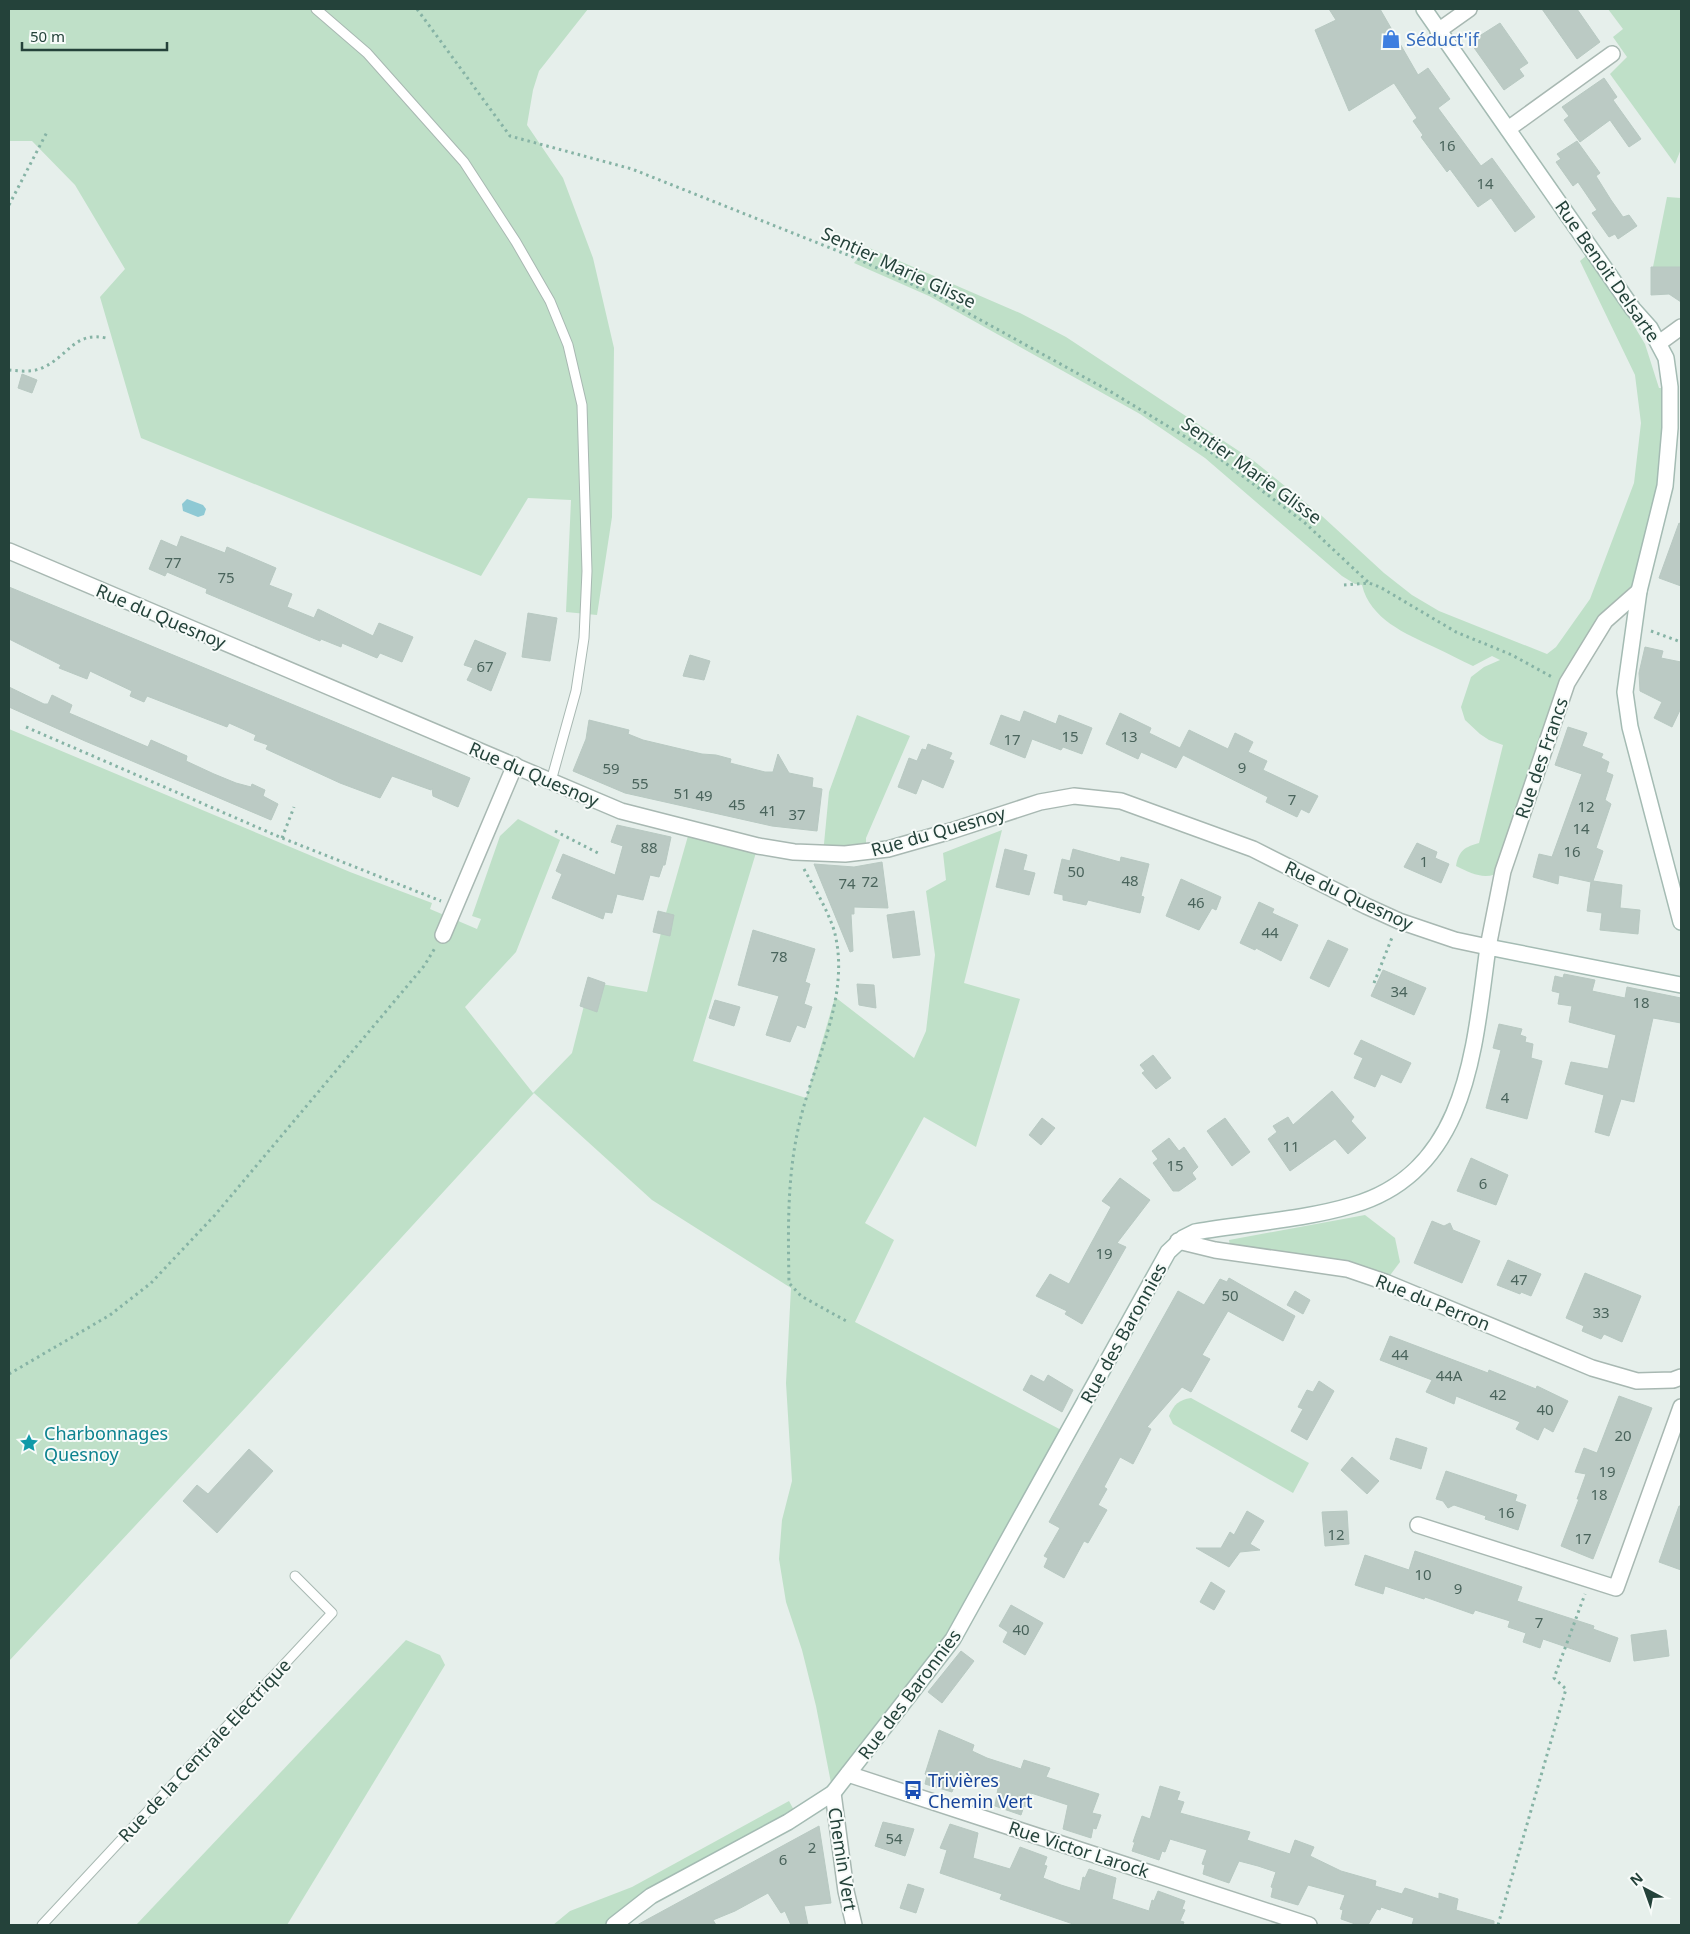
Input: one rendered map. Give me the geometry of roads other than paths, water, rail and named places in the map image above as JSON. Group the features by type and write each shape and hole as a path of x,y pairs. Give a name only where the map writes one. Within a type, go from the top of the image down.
{"street":[{"name":"Rue Benoit Delsarte","path":"1424,9 1659,343 1666,358 1670,387 1668,463 1660,510 1640,591 1625,692 1630,727 1681,922"},
{"path":"1438,31 1469,9"},
{"path":"1508,129 1612,54"},
{"path":"1659,343 1681,327"},
{"name":"Rue du Quesnoy","path":"9,552 621,811 758,846 794,852 845,854 888,849 1040,802 1074,796 1121,801 1253,849 1366,906 1455,940 1681,985"},
{"name":"Rue des Francs","path":"1488,947 1502,871 1567,683 1605,621 1640,591"},
{"path":"443,935 515,765"},
{"name":"Rue des Baronnies","path":"614,1925 650,1896 788,1822 833,1793 953,1639 1168,1252 1178,1241 1196,1232 1354,1205 1380,1194 1413,1172 1444,1136 1464,1090 1478,1016 1488,947"},
{"name":"Rue du Perron","path":"1178,1241 1215,1250 1347,1269 1385,1282 1592,1368 1637,1381 1673,1380 1681,1377"},
{"path":"1418,1525 1616,1588 1681,1407"},
{"name":"Rue Victor Larock","path":"848,1774 1309,1925"},
{"name":"Chemin Vert","path":"833,1793 846,1891 854,1925"}],"lane":[{"path":"316,9 367,53 464,162 516,242 550,301 568,345 582,405 586,597 584,638 576,691 552,781"},
{"name":"Rue de la Centrale Electrique","path":"42,1925 332,1613 295,1576"}],"water":[{"path":"187,499 203,505 206,509 204,515 198,517 183,511 182,504"}],"place":[{"name":"Séduct'if","path":"1391,39"},
{"name":"Charbonnages Quesnoy","path":"29,1443"},
{"name":"Trivières Chemin Vert","path":"913,1790"}]}
